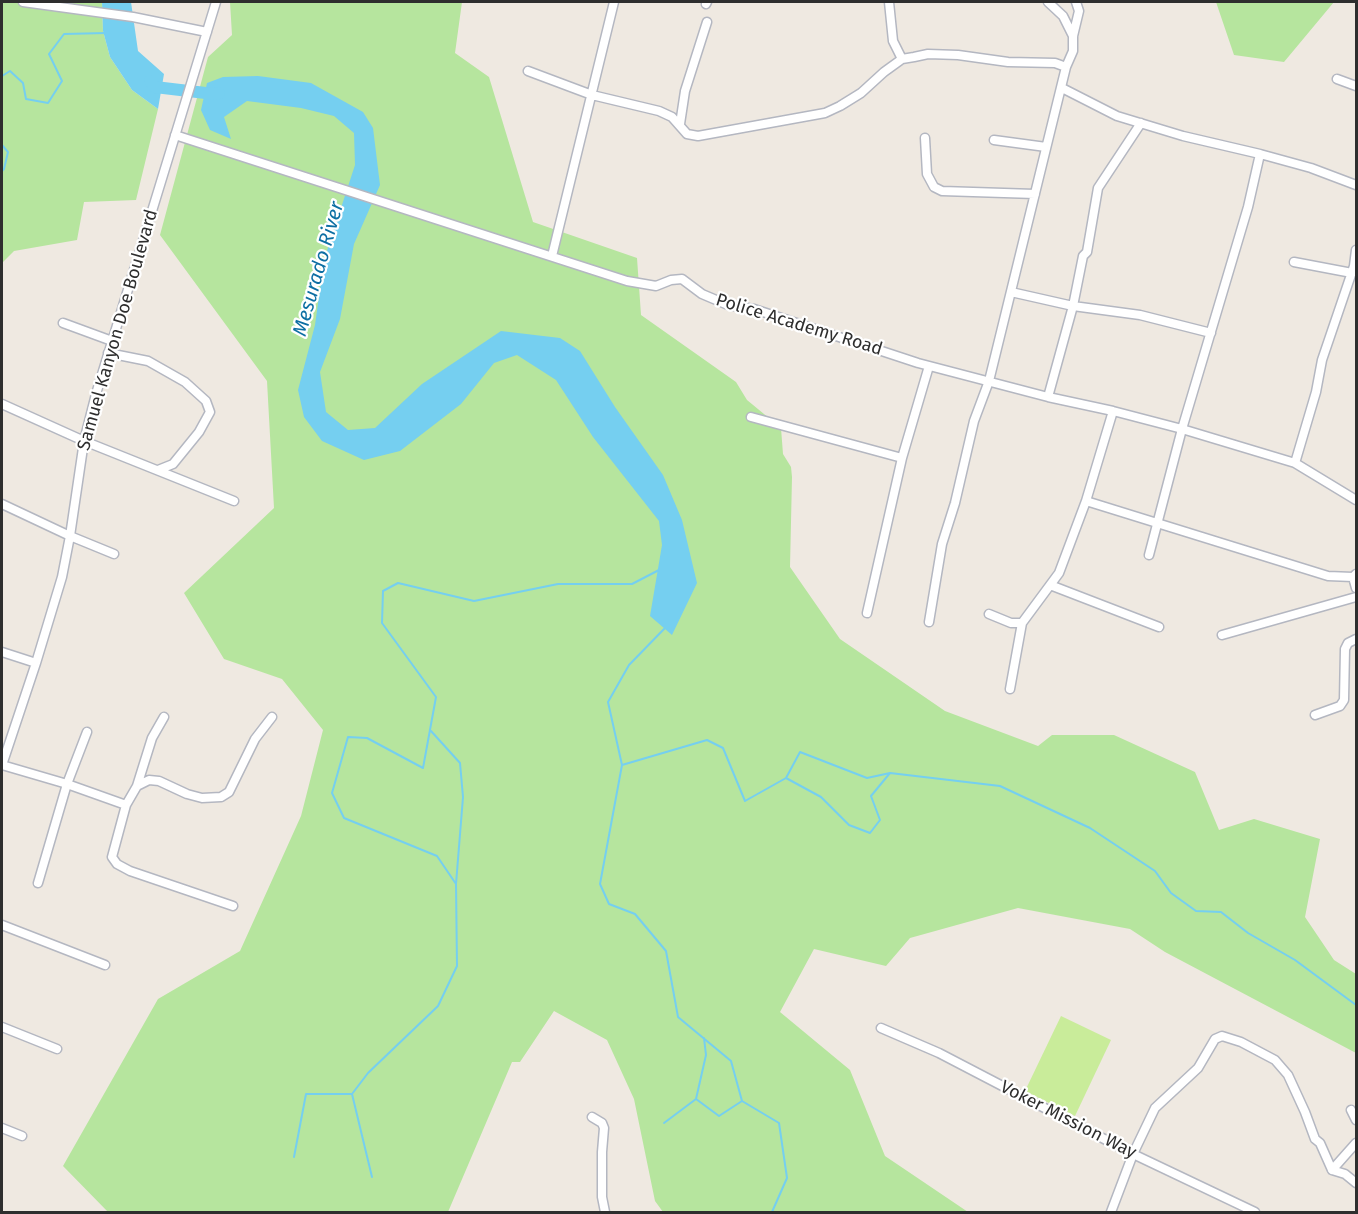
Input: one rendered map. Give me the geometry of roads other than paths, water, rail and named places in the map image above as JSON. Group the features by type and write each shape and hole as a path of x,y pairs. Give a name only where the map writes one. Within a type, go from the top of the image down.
{"street":[{"path":"23,2 133,17 207,32"},
{"name":"Samuel Kanyon Doe Boulevard","path":"2,765 62,577 84,441 108,352 216,2"},
{"path":"552,256 614,2"},
{"path":"889,2 893,41 902,59"},
{"path":"1048,2 1063,16 1073,36"},
{"path":"929,622 942,544 956,503 974,421 989,381 1066,67 1073,51 1073,36 1079,11 1076,2"},
{"path":"680,124 685,91 707,22"},
{"path":"528,71 592,95 659,111 672,117 687,134 698,136 825,113 861,93 902,59 928,54 958,54 1008,62 1055,63 1066,67"},
{"path":"1337,79 1356,86"},
{"path":"1062,88 1117,116 1183,136 1311,168 1356,185"},
{"path":"1048,397 1073,306 1083,256 1087,252 1098,188 1141,123"},
{"name":"Police Academy Road","path":"175,135 627,281 656,286 671,280 682,279 702,294 728,305 754,309 928,366 1182,429 1295,463 1356,500"},
{"path":"925,138 927,174 934,188 942,191 1035,194"},
{"path":"994,140 1046,147"},
{"path":"1149,555 1182,429 1248,207 1260,154"},
{"path":"1295,463 1316,392 1322,360 1352,273 1356,250"},
{"path":"1294,262 1352,273"},
{"path":"1011,292 1073,306 1140,315 1211,333"},
{"path":"63,323 112,341"},
{"path":"108,352 148,361 185,382 206,401 210,412 199,432 173,464 158,470"},
{"path":"867,613 902,458 928,366"},
{"path":"2,404 84,441 234,501"},
{"path":"1010,689 1022,623 1059,573 1086,501 1113,411"},
{"path":"751,417 902,458"},
{"path":"1086,501 1328,576 1355,575 1356,588"},
{"path":"2,504 114,554"},
{"path":"1050,585 1159,627"},
{"path":"1222,634 1356,597"},
{"path":"989,614 1011,623 1022,623"},
{"path":"1315,715 1340,706 1344,700 1345,649 1348,643 1356,639"},
{"path":"2,652 36,663"},
{"path":"164,717 152,738 136,786 126,805 112,857 117,864 130,871 233,906"},
{"path":"136,786 149,780 202,798 221,797 229,792 255,740 272,717"},
{"path":"38,883 67,784 87,732"},
{"path":"2,765 67,784 126,805"},
{"path":"2,925 105,965"},
{"path":"2,1027 57,1049"},
{"name":"Voker Mission Way","path":"881,1028 939,1053 1133,1154 1255,1212"},
{"path":"1111,1212 1133,1154 1155,1108 1198,1068 1215,1039 1222,1036 1241,1042 1275,1060 1288,1075 1315,1139 1320,1143 1332,1170 1345,1174 1356,1183"},
{"path":"1351,1110 1356,1120"},
{"path":"592,1117 602,1123 604,1128 602,1197 605,1212"},
{"path":"2,1128 22,1136"},
{"path":"1332,1170 1356,1143"}],"water":[{"path":"102,2 131,2 138,51 164,74 158,109 132,90 110,57 103,31"},
{"path":"258,76 311,83 363,112 373,128 380,185 354,244 340,319 320,372 326,412 348,430 375,428 422,384 501,331 560,338 580,351 615,407 663,475 682,520 697,583 672,635 650,616 662,545 659,521 593,437 556,380 517,355 494,363 461,404 400,451 364,460 322,441 304,417 298,390 315,325 324,260 355,165 354,133 334,116 301,108 247,101 224,117 231,139 210,130 201,110 207,83 223,77"}],"waterway":[{"path":"2,76 10,71 23,83 26,99 48,103 62,81 49,54 64,34 106,33"},
{"name":"Mesurado River","path":"150,81 155,87 219,93"},
{"path":"2,145 8,152 2,171"},
{"path":"372,1177 352,1094 368,1073 438,1006 457,966 456,884 437,856 344,818 332,793 348,737 367,738 423,768 436,697 382,623 383,591 398,583 474,601 558,584 632,584 659,570"},
{"path":"665,628 629,665 608,702 622,765 600,884 609,904 635,914 666,951 678,1017 731,1061 742,1101 779,1123 787,1178 772,1212"},
{"path":"431,731 460,763 463,797 456,884"},
{"path":"622,765 707,740 723,748 745,801 786,778 800,752 867,778 890,773 1000,786 1090,828 1155,871 1171,893 1196,911 1221,912 1248,933 1295,960 1356,1005"},
{"path":"786,778 821,797 849,825 870,833 880,820 871,796 890,773"},
{"path":"664,1123 696,1099 706,1055 704,1038"},
{"path":"294,1157 306,1094 351,1094"},
{"path":"696,1099 719,1116 742,1101"}]}
